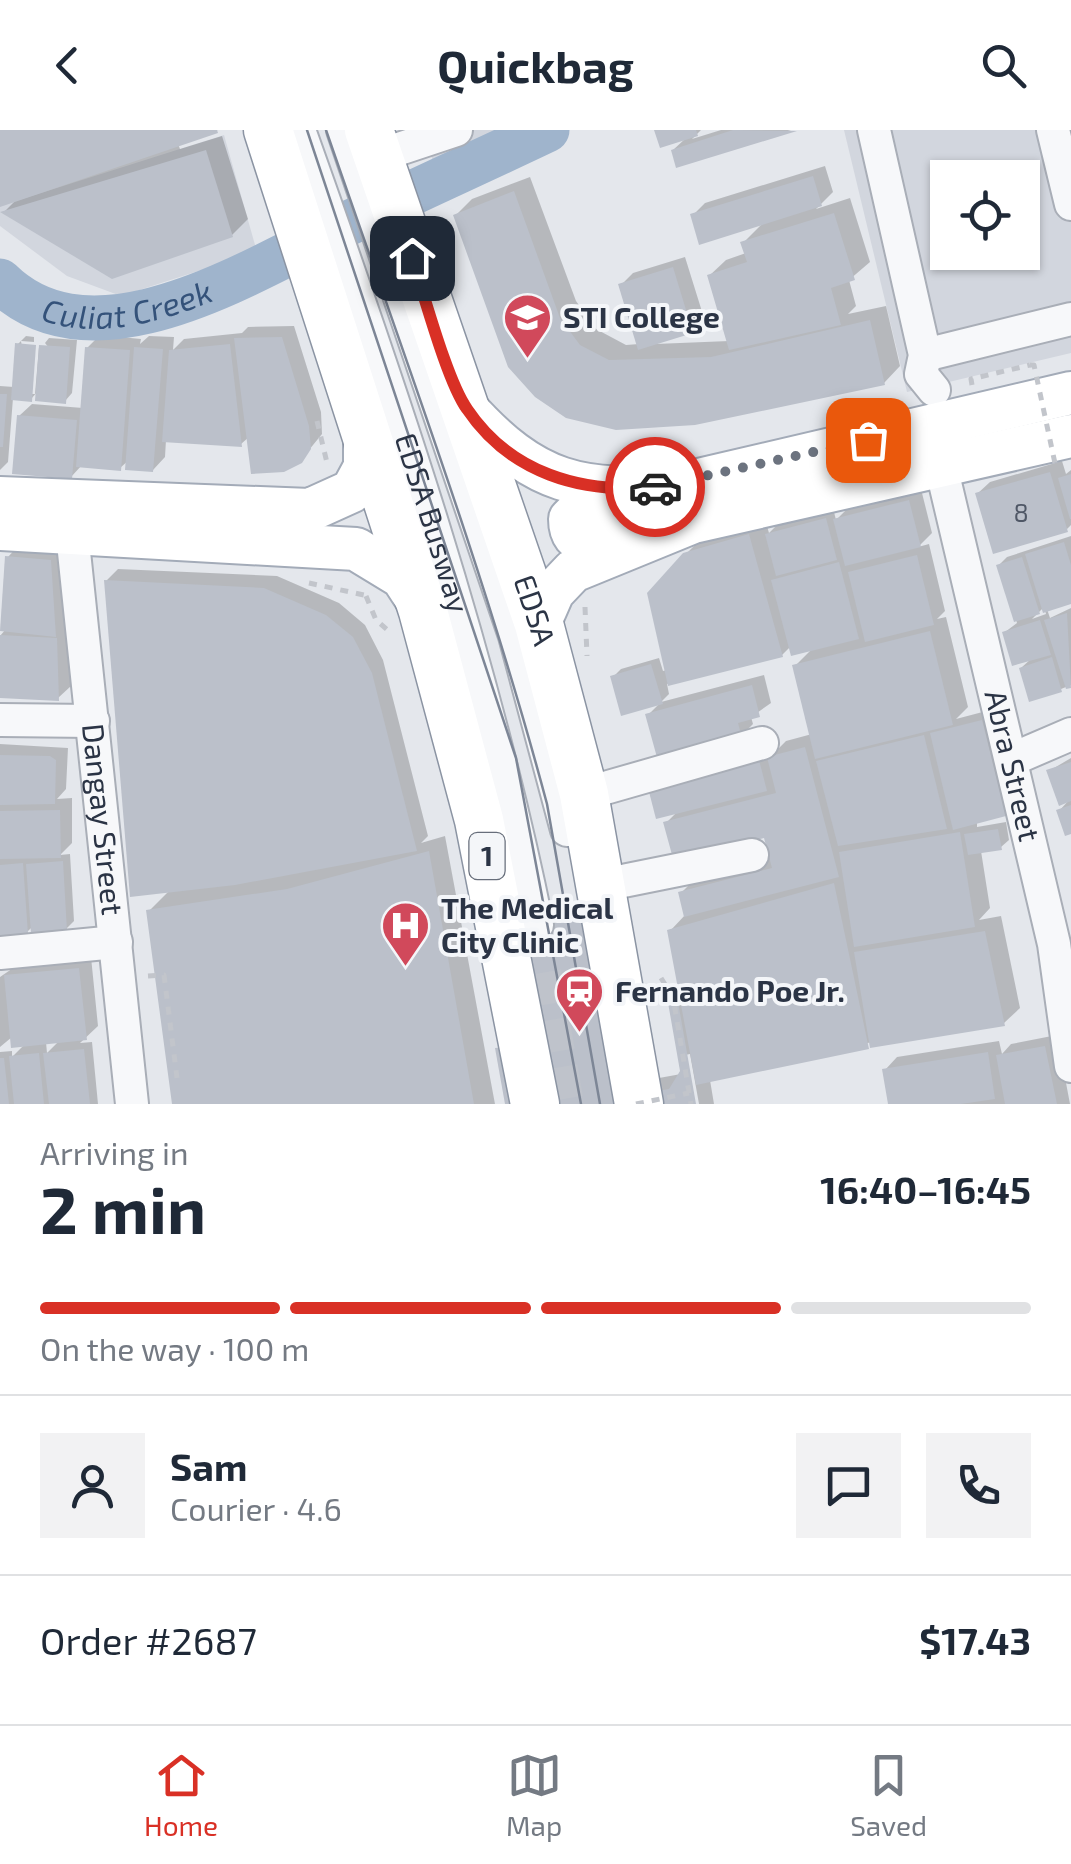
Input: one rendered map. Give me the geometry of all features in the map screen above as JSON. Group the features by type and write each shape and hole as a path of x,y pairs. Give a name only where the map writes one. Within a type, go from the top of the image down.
{"highway":[{"name":"1","path":"268,130 304,187 347,315 365,424 424,611 479,820 535,1104"},
{"name":"EDSA","path":"365,149 411,294 562,624 584,794 591,902 637,1104"}],"main road":[{"path":"562,624 553,592 572,571 688,503 938,406 1071,393"},
{"path":"465,408 514,456 563,482 688,503 1063,452"},
{"path":"0,498 310,510 340,500 358,484 364,467 365,424"},
{"path":"0,529 356,549 402,577 424,611"}],"street":[{"path":"299,130 304,187"},
{"path":"365,149 456,130"},
{"path":"874,130 925,355 921,374 938,406"},
{"path":"1053,130 1071,204"},
{"name":"EDSA Busway","path":"411,294 591,902"},
{"name":"EDSA Busway","path":"347,315 472,649 514,808 537,926"},
{"path":"925,355 1071,319"},
{"name":"Abra Street","path":"941,466 1013,759 1063,940 1071,1066"},
{"name":"Dangay Street","path":"72,533 132,1104"},
{"path":"0,720 93,722"},
{"path":"1013,759 1071,734"},
{"path":"584,794 762,742"},
{"path":"591,902 752,856"},
{"path":"0,953 116,942"}],"path":[{"path":"970,379 1034,364 1063,452"},
{"path":"317,421 330,471"},
{"path":"309,583 366,596 376,620"},
{"path":"585,600 562,624 587,660"},
{"path":"120,978 164,975 178,1078"},
{"path":"661,978 673,996 691,1104"},
{"path":"637,1104 689,1093"}],"shaded area":[{"path":"422,130 515,130 435,167"},
{"path":"844,130 1071,130 1071,353 907,392"},
{"path":"224,135 257,252 121,296 67,276 0,226 0,206"}],"building":[{"path":"0,130 217,130 218,133 0,207"},
{"path":"654,130 696,130 698,136 660,148"},
{"path":"733,130 797,131 676,168 671,150"},
{"path":"206,150 233,237 112,279 0,212"},
{"path":"813,176 822,206 699,245 690,214"},
{"path":"514,191 560,318 580,345 609,360 711,357 870,320 885,385 695,425 616,430 566,418 535,397 508,367 453,215"},
{"path":"834,213 855,280 831,288 841,325 729,350 707,275 747,262 740,242"},
{"path":"673,267 693,333 638,350 618,284"},
{"path":"282,337 309,426 311,449 302,463 284,472 251,474 234,338"},
{"path":"15,343 36,345 32,402 11,400"},
{"path":"230,344 242,447 162,442 169,350"},
{"path":"39,345 70,347 66,404 35,401"},
{"path":"85,347 130,350 121,471 76,467"},
{"path":"134,347 163,349 153,472 125,470"},
{"path":"0,394 7,394 3,447 0,447"},
{"path":"17,415 77,420 72,479 12,474"},
{"path":"1050,472 1068,532 993,554 975,493"},
{"path":"1071,474 1071,519 1070,519 1058,478"},
{"path":"909,500 921,547 845,566 833,519"},
{"path":"826,518 837,560 776,576 765,534"},
{"path":"749,534 783,657 668,686 647,593 683,553"},
{"path":"1064,542 1071,565 1071,604 1043,613 1025,554"},
{"path":"917,555 934,625 865,642 848,572"},
{"path":"5,556 51,560 56,637 0,631"},
{"path":"1022,557 1040,614 1014,622 996,565"},
{"path":"839,562 859,639 791,656 771,580"},
{"path":"104,580 264,588 326,615 353,637 372,673 417,851 235,885 130,897"},
{"path":"1067,613 1071,688 1066,689 1044,620"},
{"path":"1040,620 1051,655 1012,666 1002,632"},
{"path":"930,631 953,725 815,759 792,665"},
{"path":"0,635 57,638 59,701 0,698"},
{"path":"1052,657 1062,692 1029,702 1019,668"},
{"path":"651,664 663,704 621,716 610,676"},
{"path":"752,685 760,717 738,723 742,738 658,761 645,714"},
{"path":"982,720 1006,816 953,830 930,733"},
{"path":"924,735 947,829 838,846 816,761"},
{"path":"805,747 839,877 684,917 678,892 772,868 764,838 674,862 663,822 776,793 767,757"},
{"path":"0,755 50,756 56,760 55,804 0,805"},
{"path":"758,756 767,791 656,819 647,784"},
{"path":"1071,762 1071,801 1059,806 1046,770"},
{"path":"1071,805 1071,834 1065,836 1056,810"},
{"path":"60,810 61,858 0,859 0,811"},
{"path":"998,829 1002,850 968,855 964,834"},
{"path":"960,832 975,927 854,947 839,852"},
{"path":"429,851 474,1104 172,1104 146,910 287,889"},
{"path":"63,861 67,931 31,934 26,864"},
{"path":"23,863 28,934 0,936 0,865"},
{"path":"834,883 869,1049 696,1085 667,930"},
{"name":"Fernando Poe Jr.","path":"611,912 644,1093 669,1089 680,1071 667,997 677,996 696,1104 539,1104 508,930"},
{"path":"985,931 1005,1026 870,1048 854,952"},
{"path":"79,968 87,1040 11,1048 4,975"},
{"path":"1045,1046 1057,1104 1005,1104 996,1055"},
{"path":"506,1047 528,1104 505,1104 495,1048"},
{"path":"84,1049 90,1104 49,1104 43,1053"},
{"path":"988,1052 995,1099 961,1104 888,1104 882,1069"},
{"path":"39,1053 44,1104 14,1104 9,1056"},
{"path":"0,1058 4,1058 9,1104 0,1104"}],"waterway":[{"name":"Culiat Creek","path":"0,281 39,307 82,317 129,315 177,303 225,284 547,130"}],"tunnel":[{"path":"537,925 568,1104"}],"tram line":[{"path":"307,130 516,758 581,1104"},
{"path":"326,130 442,465 523,718 547,804 600,1104"}],"way so far":[{"path":"655,487 868,440"}],"place":[{"name":"STI College","path":"528,360"},
{"name":"The Medical City Clinic","path":"406,968"},
{"name":"Fernando Poe Jr.","path":"580,1034"}],"route":[{"path":"412,258 465,408 492,436 524,463 563,482 604,490 655,487"}]}
